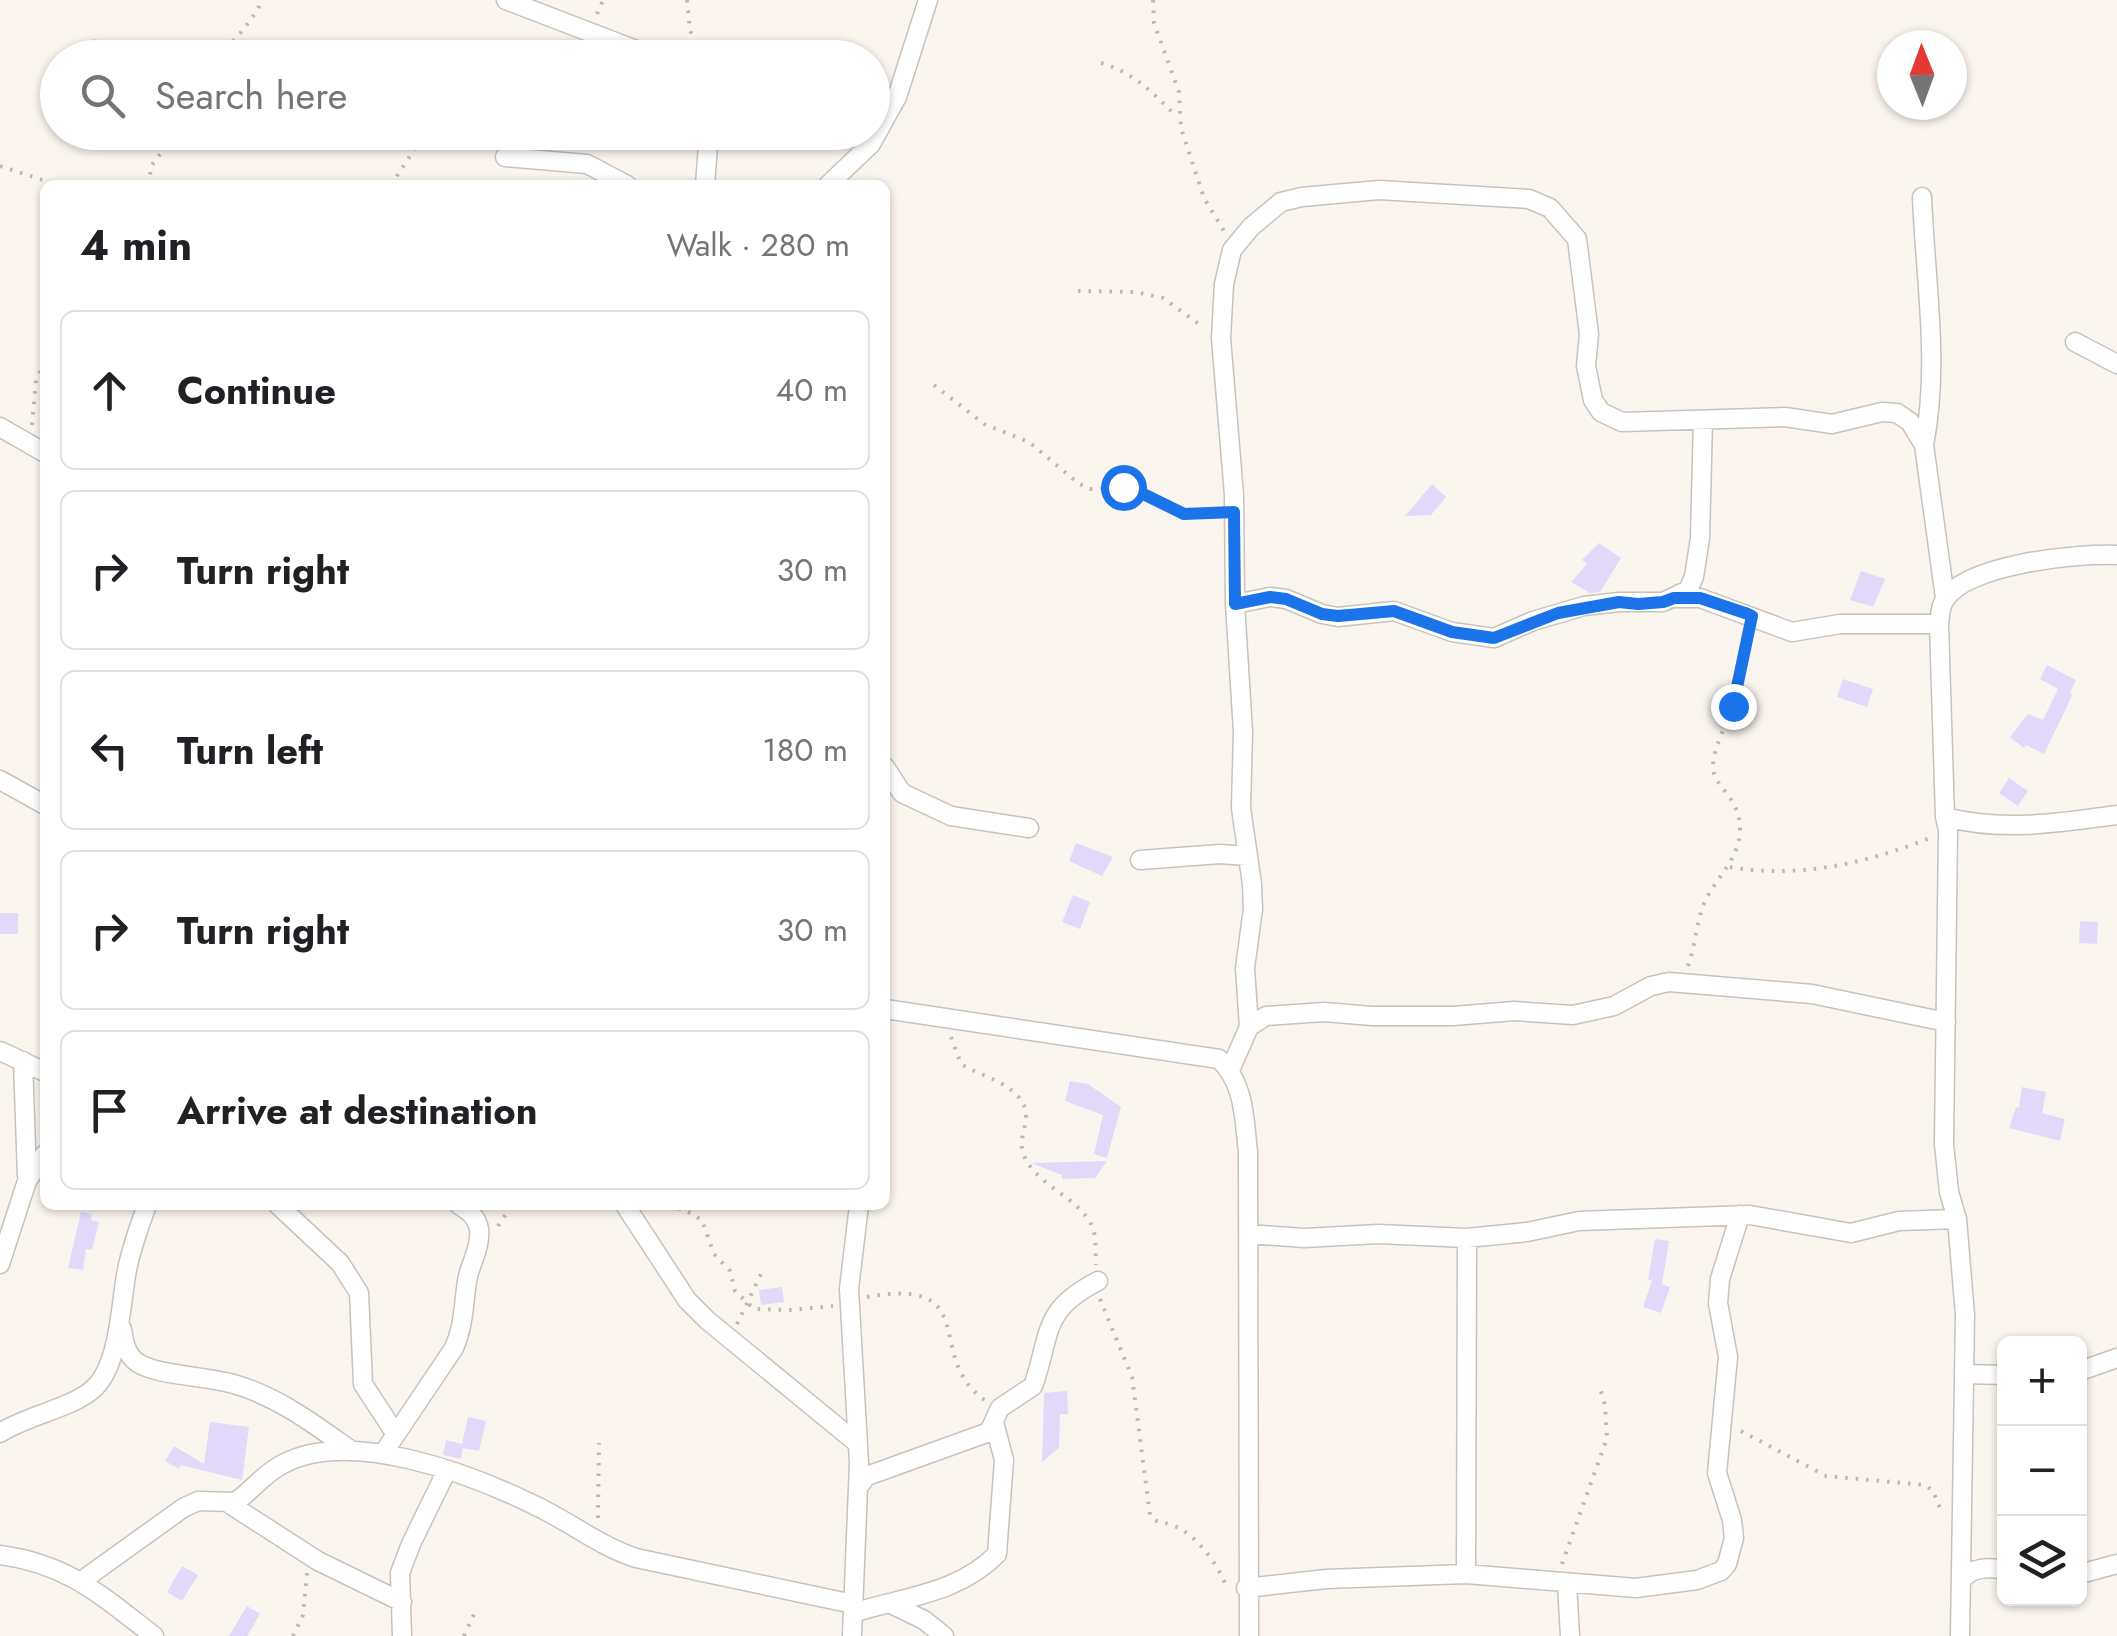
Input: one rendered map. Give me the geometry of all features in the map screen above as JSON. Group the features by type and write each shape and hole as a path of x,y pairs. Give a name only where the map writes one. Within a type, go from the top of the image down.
{"street":[{"path":"506,0 611,40"},
{"path":"890,110 928,0"},
{"path":"705,180 708,150"},
{"path":"833,180 866,150"},
{"path":"505,157 587,164 618,180"},
{"path":"1230,1070 1248,1027 1245,968 1253,910 1240,808 1243,732 1234,512 1221,338 1224,284 1232,250 1251,228 1281,202 1302,197 1379,190 1529,199 1550,208 1578,239 1589,334 1588,383 1600,412 1622,422 1785,416 1832,424 1882,412 1897,413 1910,422 1924,445"},
{"path":"1922,197 1930,373 1930,413 1924,445 1946,598 1939,624 1946,824 1944,1144 1956,1219 1966,1374 1960,1636"},
{"path":"2075,342 2117,364"},
{"path":"1235,604 1270,597 1338,616 1394,611 1452,632 1494,638 1584,606 1663,602 1674,598 1688,590 1694,577 1700,538 1703,420"},
{"path":"0,427 38,450"},
{"path":"1946,598 1962,584 2020,564 2076,555 2117,555"},
{"path":"1674,598 1700,598 1792,632 1840,624 1939,624"},
{"path":"890,775 902,793 950,816 1029,828"},
{"path":"0,780 40,802"},
{"path":"1946,824 2034,826 2117,816"},
{"path":"1140,860 1220,854 1247,856"},
{"path":"1248,1027 1266,1016 1324,1012 1453,1016 1514,1010 1573,1016 1614,1006 1652,986 1680,982 1812,994 1946,1022"},
{"path":"890,1010 1219,1059 1230,1070 1244,1112 1249,1234 1248,1629"},
{"path":"0,1051 40,1070"},
{"path":"23,1062 27,1181"},
{"path":"0,1264 27,1181 40,1162"},
{"path":"0,1432 92,1390 104,1376 112,1357 128,1264 145,1210"},
{"path":"283,1210 340,1263 358,1293 363,1384 395,1433"},
{"path":"384,1452 461,1332 468,1275 479,1241 475,1217 466,1210"},
{"path":"628,1210 688,1300 707,1320 857,1443"},
{"path":"852,1636 858,1486 849,1303 858,1210"},
{"path":"1249,1234 1467,1238 1527,1232 1579,1221 1740,1215 1761,1215 1851,1232 1899,1221 1956,1219"},
{"path":"1246,1588 1326,1579 1466,1574 1636,1588 1711,1576 1727,1564 1734,1538 1716,1458 1728,1358 1720,1328 1719,1291 1740,1215"},
{"path":"1466,1574 1467,1238"},
{"path":"858,1486 867,1476 989,1432 997,1417 1033,1386 1045,1341 1063,1303 1098,1281"},
{"path":"119,1314 128,1353 136,1362 169,1372 208,1377 262,1394 352,1450"},
{"path":"2087,1369 2117,1358"},
{"path":"1966,1374 1997,1375"},
{"path":"80,1582 183,1508 198,1502 228,1504 242,1498 283,1464 300,1457 352,1450 384,1452 447,1470 537,1506 616,1551 660,1566 756,1581 853,1609 927,1595 959,1582 996,1554 1004,1460 997,1417"},
{"path":"402,1636 400,1574 447,1470"},
{"path":"228,1504 308,1554 402,1602"},
{"path":"0,1555 52,1565 154,1636"},
{"path":"2087,1572 2117,1564"},
{"path":"1962,1580 1966,1573 1979,1569 1997,1570"},
{"path":"1560,1583 1570,1636"},
{"path":"887,1602 924,1620 944,1636"}],"path":[{"path":"232,40 254,19 262,0"},
{"path":"687,0 694,40"},
{"path":"1154,0 1154,23 1179,92 1180,120 1204,198 1232,250"},
{"path":"1101,63 1137,78 1180,120"},
{"path":"149,180 151,166 163,150"},
{"path":"394,180 414,150"},
{"path":"0,166 43,180"},
{"path":"1078,291 1136,292 1162,298 1221,338"},
{"path":"38,450 32,403 40,372"},
{"path":"934,384 975,419 1029,442 1078,484 1090,489 1131,488 1184,514 1234,512"},
{"path":"1680,982 1712,885 1728,867 1740,834 1734,799 1716,779 1713,765 1733,706 1752,616"},
{"path":"1728,867 1776,872 1843,866 1906,848 1946,824"},
{"path":"942,1016 961,1064 991,1077 1022,1102 1026,1112 1024,1156 1092,1227 1105,1315 1132,1377 1150,1516 1156,1522 1174,1526 1220,1569 1248,1629"},
{"path":"686,1210 702,1220 714,1254 730,1272 735,1291 754,1310 815,1309 884,1294 904,1294 934,1303 948,1319 953,1360 966,1383 997,1417"},
{"path":"746,1304 764,1268"},
{"path":"1560,1583 1605,1450 1608,1422 1600,1388"},
{"path":"1723,1402 1729,1418 1744,1434 1812,1469 1838,1479 1925,1485 1933,1490 1946,1519 1962,1522"},
{"path":"594,1539 600,1498 599,1443"},
{"path":"293,1636 303,1615 308,1554"},
{"path":"464,1636 475,1612"}],"building":[{"path":"1432,484 1446,497 1431,515 1405,516"},
{"path":"1599,543 1621,558 1600,592 1590,593 1571,582 1587,564 1582,560"},
{"path":"1861,571 1885,579 1873,607 1850,600"},
{"path":"2047,665 2076,680 2044,754 2026,745 2024,748 2010,737 2028,714 2043,720 2058,689 2040,679"},
{"path":"1843,679 1873,689 1867,707 1837,697"},
{"path":"2009,778 2028,791 2018,806 1999,793"},
{"path":"1076,843 1113,857 1102,876 1069,861"},
{"path":"1073,895 1090,902 1080,929 1062,922"},
{"path":"0,913 18,913 18,934 0,934"},
{"path":"2080,921 2098,922 2097,944 2079,943"},
{"path":"1070,1081 1088,1084 1121,1107 1107,1158 1094,1154 1103,1115 1065,1101"},
{"path":"2022,1087 2046,1092 2042,1113 2065,1119 2060,1141 2009,1128 2016,1107 2019,1108"},
{"path":"1107,1161 1095,1178 1062,1179 1062,1175 1031,1163"},
{"path":"81,1212 92,1214 91,1220 99,1222 92,1250 86,1249 83,1270 68,1268"},
{"path":"1655,1239 1669,1241 1662,1284 1670,1287 1661,1313 1643,1307 1652,1281 1648,1279"},
{"path":"782,1287 784,1302 761,1305 759,1290"},
{"path":"1067,1391 1068,1414 1060,1414 1059,1448 1042,1462 1044,1393"},
{"path":"468,1417 486,1421 479,1451 463,1448 461,1459 443,1455 446,1440 462,1444"},
{"path":"210,1422 249,1427 242,1480 181,1465 179,1469 165,1461 174,1446 204,1464"},
{"path":"182,1566 198,1575 182,1601 167,1592"},
{"path":"247,1606 260,1614 247,1636 229,1636"}],"route":[{"path":"1123,487 1184,514 1234,512 1235,604 1270,597 1338,616 1394,611 1452,632 1494,638 1558,613 1619,602 1700,598 1748,614 1752,616 1733,706"}]}
